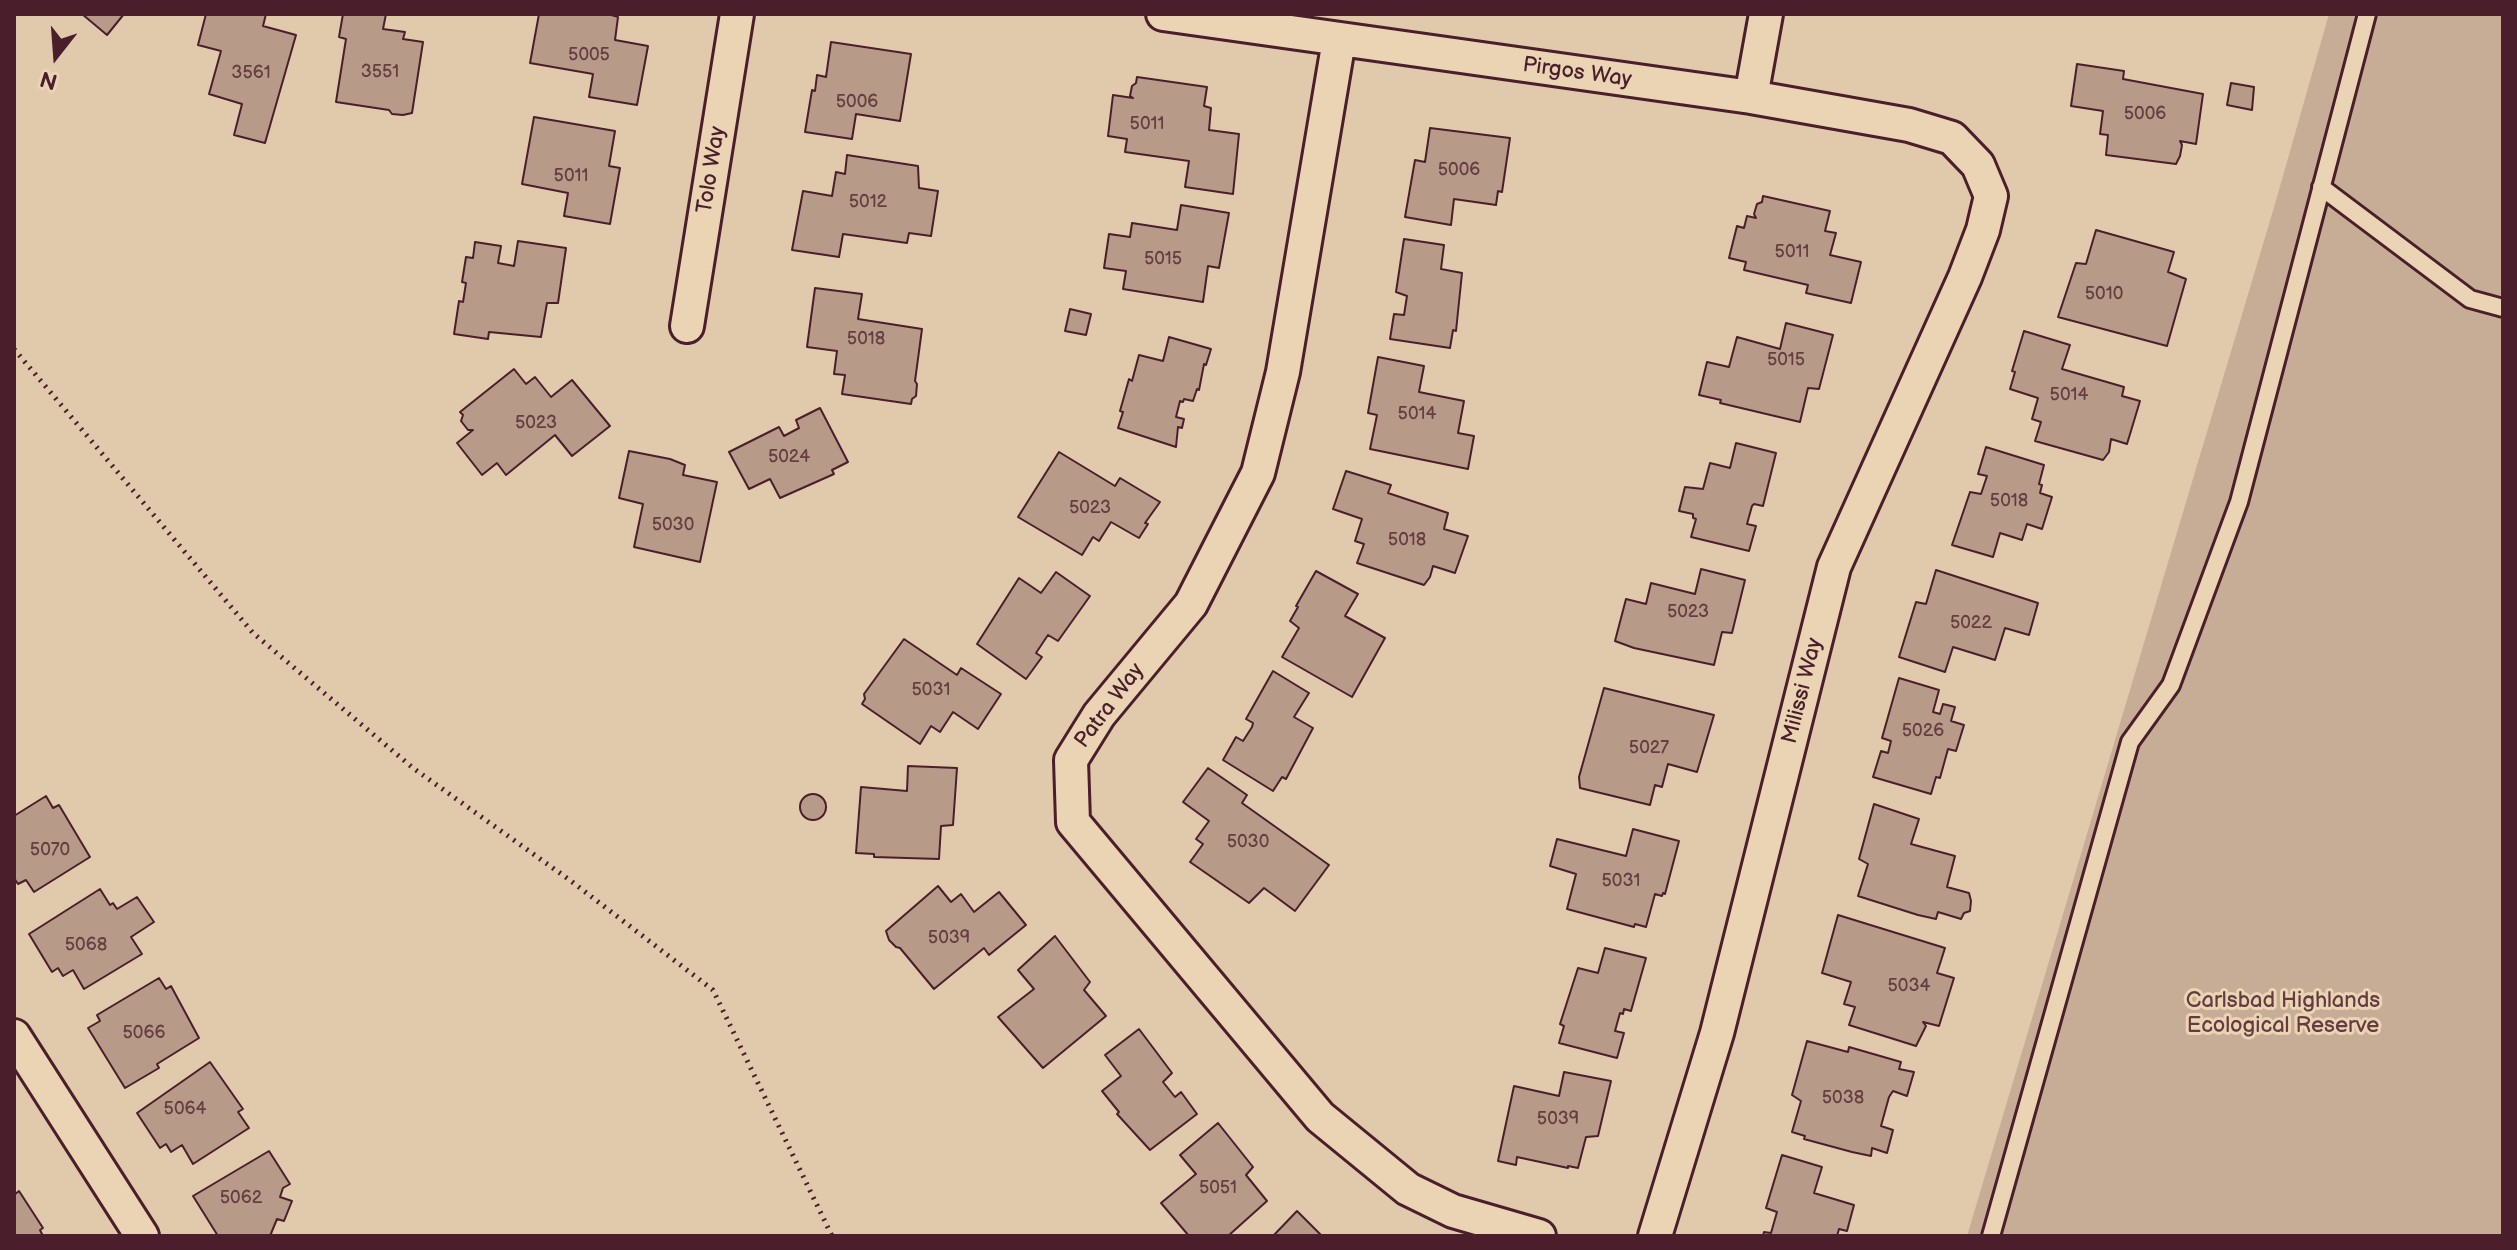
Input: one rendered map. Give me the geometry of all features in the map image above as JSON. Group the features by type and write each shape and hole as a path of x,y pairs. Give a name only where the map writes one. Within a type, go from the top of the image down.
{"street":[{"name":"Tolo Way","path":"687,326 737,14"},
{"name":"Pirgos Way","path":"1163,14 1751,97 1909,125 1952,138 1978,165"},
{"path":"1751,97 1766,14"},
{"name":"Patra Way","path":"1339,40 1283,372 1258,473 1191,604 1099,715 1071,760 1073,822 1320,1117 1408,1189 1453,1211 1539,1236"},
{"name":"Milissi Way","path":"1655,1236 1717,1033 1834,567 1965,277 1983,230 1991,196 1978,165"},
{"path":"14,1036 142,1236"}],"lane":[{"path":"1991,1236 2130,742 2171,685 2239,502 2367,14"},
{"path":"2321,187 2470,299 2503,308"}],"path":[{"path":"14,349 253,633 413,768 571,881 713,990 832,1236"}],"green space":[{"name":"Carlsbad Highlands Ecological Reserve","path":"2329,14 2503,14 2503,1236 1967,1236 2275,204"}],"building":[{"path":"82,14 124,14 107,35"},
{"path":"206,14 266,14 263,26 296,35 265,143 234,135 242,104 209,94 221,51 198,45"},
{"path":"343,14 386,14 383,29 405,32 403,39 423,42 412,113 392,114 389,110 336,102 346,39 339,37"},
{"path":"539,14 608,14 618,17 615,40 648,46 637,105 589,97 593,74 530,63"},
{"path":"831,42 911,54 900,121 856,114 852,139 805,132 812,90 815,91 817,75 826,77"},
{"path":"2077,64 2124,71 2123,79 2203,94 2196,144 2180,141 2182,145 2176,164 2106,155 2108,135 2100,134 2103,111 2071,106"},
{"path":"1137,77 1207,87 1204,106 1211,108 1209,130 1239,134 1233,194 1185,187 1189,161 1125,152 1127,139 1108,136 1113,95 1133,98 1130,96"},
{"path":"2231,83 2254,87 2252,110 2227,105"},
{"path":"534,117 615,131 609,166 620,168 610,224 564,216 568,193 522,184"},
{"path":"1430,128 1510,138 1502,192 1498,191 1496,205 1454,199 1451,225 1405,217 1415,160 1425,162"},
{"path":"847,155 918,166 919,188 938,191 931,236 909,233 907,243 843,234 839,257 792,250 803,191 832,196 836,172 845,174"},
{"path":"1763,196 1830,211 1825,231 1836,233 1830,255 1861,262 1851,303 1806,293 1808,285 1744,270 1746,262 1729,258 1737,226 1744,228 1747,216 1756,218 1757,204 1762,202"},
{"path":"1181,205 1229,213 1219,268 1208,266 1203,302 1123,289 1126,271 1104,268 1109,234 1130,237 1132,223 1177,230"},
{"path":"2096,230 2174,252 2168,272 2186,279 2167,346 2058,317 2076,263 2086,264"},
{"path":"1404,239 1444,245 1441,269 1462,273 1456,331 1453,330 1450,348 1390,339 1394,314 1404,315 1407,296 1396,292"},
{"path":"518,241 566,248 558,303 547,303 541,337 489,332 488,339 454,334 459,301 463,302 466,283 462,282 466,257 473,258 475,242 501,246 498,263 514,266"},
{"path":"815,288 862,294 858,319 922,329 916,396 911,404 842,394 845,375 834,374 837,351 807,347"},
{"path":"1070,309 1091,314 1086,335 1065,331"},
{"path":"1786,323 1833,335 1819,389 1808,388 1800,422 1699,395 1707,362 1729,367 1737,337 1780,349"},
{"path":"2024,331 2070,345 2062,369 2124,387 2122,396 2140,401 2127,444 2111,439 2109,452 2103,460 2035,441 2041,422 2032,419 2038,398 2010,389"},
{"path":"1169,337 1211,349 1193,401 1180,401 1176,417 1184,419 1182,428 1178,427 1176,447 1118,428 1129,379 1132,381 1139,355 1163,361"},
{"path":"1378,357 1424,366 1419,392 1464,401 1458,433 1474,436 1468,469 1370,449 1377,415 1368,413"},
{"path":"514,369 526,384 535,377 551,397 572,380 610,426 572,456 555,435 506,475 497,463 482,475 457,443 473,430 468,430 461,421 463,415 460,412"},
{"path":"820,408 848,462 832,470 834,474 780,498 770,479 749,489 729,452 779,427 784,436 799,428 796,420"},
{"path":"1736,443 1776,453 1763,506 1752,506 1747,524 1756,526 1749,551 1691,537 1696,519 1693,514 1679,511 1685,487 1703,489 1710,463 1730,468"},
{"path":"1986,447 2044,465 2040,493 2052,497 2042,529 2027,524 2022,540 2000,533 1993,557 1952,545 1970,492 1981,494 1987,476 1978,474"},
{"path":"629,451 670,459 685,465 683,475 717,482 700,562 634,547 643,504 619,498"},
{"path":"1059,452 1115,486 1120,478 1160,502 1139,538 1111,522 1099,541 1093,537 1082,555 1018,517"},
{"path":"1346,471 1391,485 1388,493 1448,513 1444,529 1468,536 1455,573 1433,566 1424,585 1357,563 1364,544 1355,541 1362,519 1333,509"},
{"path":"1701,569 1745,580 1732,633 1722,632 1714,665 1615,641 1626,599 1646,604 1651,583 1695,594"},
{"path":"1936,570 2038,603 2029,635 2005,628 1995,660 1953,647 1945,672 1899,657 1916,602 1926,604"},
{"path":"1316,571 1358,594 1345,616 1385,638 1352,697 1282,657 1299,628 1290,621"},
{"path":"1056,572 1090,596 1058,641 1048,635 1036,653 1042,657 1026,679 977,644 1019,578 1041,593"},
{"path":"904,639 957,675 961,668 1001,694 978,729 953,712 940,732 931,726 920,744 862,704 864,694"},
{"path":"1273,671 1309,693 1294,717 1313,728 1286,779 1282,777 1273,791 1223,760 1236,737 1243,741 1252,727 1253,723 1246,719"},
{"path":"1899,678 1939,690 1933,712 1940,714 1943,704 1955,707 1951,721 1964,725 1956,751 1948,749 1940,778 1936,777 1931,794 1873,777 1881,751 1888,753 1891,741 1882,738"},
{"path":"1604,688 1714,715 1697,772 1668,764 1662,787 1655,785 1650,805 1580,788 1579,777"},
{"path":"908,766 957,768 953,825 941,826 939,859 874,857 874,854 856,853 861,787 907,791"},
{"path":"1208,768 1247,795 1242,803 1329,865 1295,911 1264,888 1249,903 1190,862 1203,844 1196,839 1209,821 1183,802"},
{"path":"813,794 822,798 826,807 822,816 813,820 804,816 800,807 804,798"},
{"path":"46,796 53,808 59,805 90,857 34,892 26,880 18,884 14,878 14,816"},
{"path":"1874,804 1919,819 1911,844 1955,856 1947,887 1969,893 1971,901 1970,911 1964,913 1961,919 1938,912 1936,919 1918,915 1858,896 1868,864 1859,859"},
{"path":"1633,829 1679,841 1665,894 1655,894 1646,927 1635,924 1634,927 1567,909 1576,874 1550,866 1557,839 1626,856"},
{"path":"938,886 951,902 961,894 974,912 999,892 1026,925 989,955 984,948 934,989 900,948 889,940 886,931"},
{"path":"100,889 110,905 113,903 117,909 137,897 154,922 131,937 142,954 84,989 73,970 63,976 58,968 52,972 29,934"},
{"path":"1838,915 1945,948 1937,973 1954,978 1939,1026 1923,1022 1926,1026 1916,1046 1849,1025 1855,1007 1844,1004 1851,982 1822,973"},
{"path":"1055,936 1090,982 1084,990 1106,1016 1043,1068 998,1017 1034,989 1018,970"},
{"path":"1605,948 1646,958 1631,1011 1624,1009 1623,1014 1620,1013 1615,1031 1624,1033 1617,1058 1559,1043 1564,1026 1560,1024 1578,968 1598,973"},
{"path":"159,978 166,989 171,986 199,1038 157,1064 159,1068 125,1088 88,1028 100,1021 97,1015"},
{"path":"1139,1029 1172,1073 1163,1082 1175,1097 1181,1092 1197,1114 1150,1150 1117,1114 1119,1112 1102,1091 1121,1076 1105,1055"},
{"path":"1807,1041 1848,1052 1849,1047 1901,1062 1899,1069 1914,1072 1907,1096 1893,1091 1889,1097 1881,1126 1893,1130 1887,1153 1872,1148 1871,1156 1852,1152 1804,1139 1805,1136 1792,1132 1801,1101 1792,1095"},
{"path":"210,1062 243,1109 238,1112 249,1128 193,1164 182,1145 171,1152 166,1144 160,1148 137,1113"},
{"path":"1564,1072 1611,1081 1598,1136 1586,1137 1578,1168 1517,1157 1516,1165 1498,1161 1514,1086 1559,1096"},
{"path":"1218,1123 1253,1167 1246,1175 1267,1201 1228,1236 1189,1236 1161,1203 1196,1174 1180,1155"},
{"path":"269,1151 290,1184 283,1188 280,1197 292,1201 284,1221 277,1219 270,1236 218,1236 193,1196"},
{"path":"1782,1155 1822,1167 1814,1193 1854,1205 1847,1231 1839,1229 1837,1236 1763,1236 1764,1232 1771,1233 1777,1212 1766,1208"},
{"path":"19,1191 43,1228 40,1230 43,1236 14,1236 14,1195"},
{"path":"1297,1211 1322,1236 1273,1236"}]}
